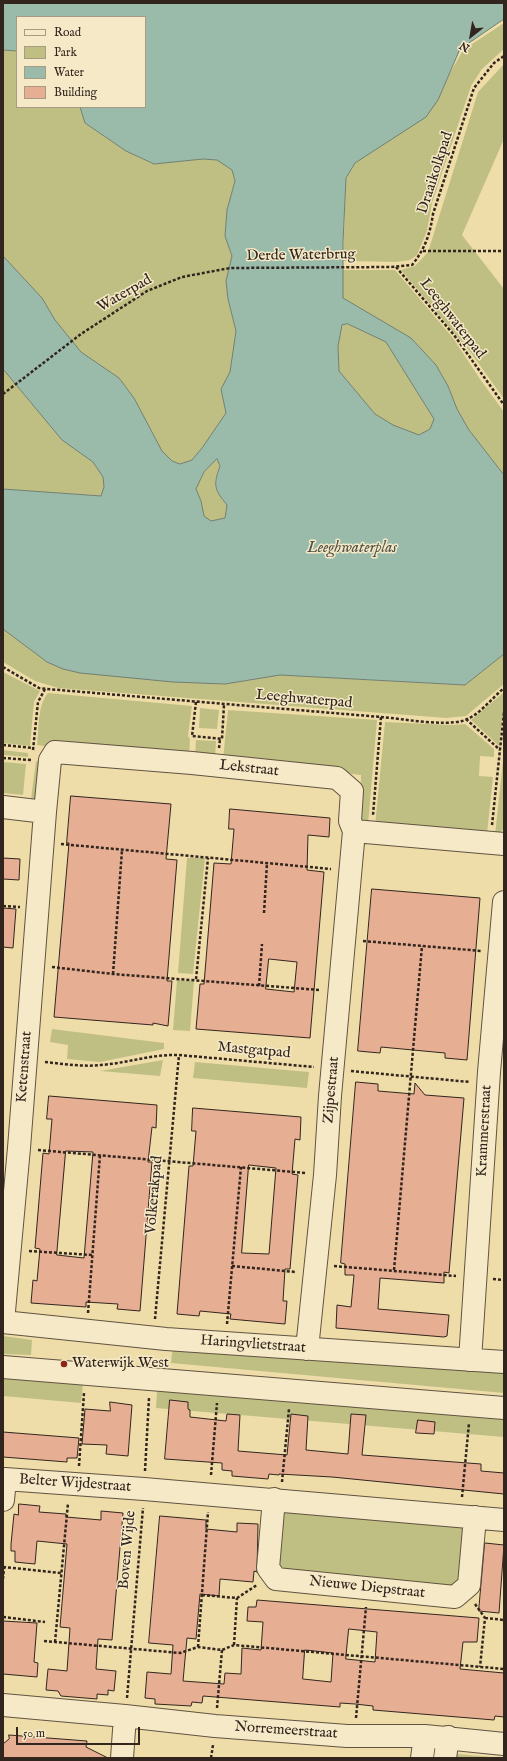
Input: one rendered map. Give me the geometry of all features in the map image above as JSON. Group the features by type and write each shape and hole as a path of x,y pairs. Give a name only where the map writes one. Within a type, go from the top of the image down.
{"street":[{"name":"Lekstraat","path":"55,752 192,763 337,778 352,791 350,821 363,832"},
{"path":"3,807 45,812 50,760 55,752"},
{"name":"Ketenstraat","path":"3,1322 11,1249 45,812"},
{"path":"363,832 498,836"},
{"name":"Zijpestraat","path":"307,1349 325,1175 351,871 363,832"},
{"name":"Krammerstraat","path":"470,1360 488,1083 504,902"},
{"name":"Haringvlietstraat","path":"3,1322 154,1338 504,1362"},
{"path":"3,1367 504,1408"},
{"name":"Belter Wijdestraat","path":"4,1486 73,1484 144,1489"},
{"path":"144,1489 504,1520"},
{"path":"273,1574 268,1568 277,1500"},
{"path":"464,1590 469,1585 468,1517"},
{"name":"Nieuwe Diepstraat","path":"273,1574 276,1580 455,1597 464,1590"},
{"name":"Norremeerstraat","path":"3,1705 215,1726 354,1736 425,1736 446,1748 504,1744"},
{"path":"122,1758 125,1716"},
{"path":"422,1758 425,1736"}],"path":[{"name":"Draaikolkpad","path":"372,266 412,265 423,251 474,88 494,63 504,56"},
{"path":"423,251 504,251"},
{"name":"Derde Waterbrug","path":"230,268 372,266"},
{"name":"Leeghwaterpad","path":"396,266 454,335 504,405"},
{"name":"Waterpad","path":"3,394 81,334 146,291 182,277 230,268"},
{"name":"Leeghwaterpad","path":"3,667 29,682 45,689 445,722 466,719 474,715 504,688"},
{"path":"3,758 31,761 38,702 45,689"},
{"path":"196,702 192,736 222,739 226,705"},
{"path":"498,836 500,750 504,712"},
{"path":"363,832 380,717"},
{"path":"466,719 500,750"},
{"path":"3,745 55,752"},
{"path":"43,843 351,871"},
{"path":"113,974 122,850"},
{"path":"196,979 208,858"},
{"path":"264,913 267,863"},
{"path":"345,940 500,952"},
{"path":"259,986 262,944"},
{"path":"394,1270 422,946"},
{"path":"32,964 113,974 196,979 259,986 340,991"},
{"name":"Mastgatpad","path":"26,1060 82,1066 101,1066 160,1054 488,1083"},
{"name":"Volkerakpad","path":"154,1338 179,1055"},
{"path":"19,1148 241,1166 325,1175"},
{"path":"86,1332 100,1155"},
{"path":"225,1342 241,1166"},
{"path":"11,1249 92,1254"},
{"path":"232,1266 394,1270 504,1280"},
{"name":"Boven Wijde","path":"125,1716 144,1489 151,1378"},
{"path":"55,1642 85,1389"},
{"path":"198,1647 217,1399"},
{"path":"277,1500 289,1406"},
{"path":"468,1517 469,1421 476,1422"},
{"path":"3,1579 3,1567 62,1573"},
{"path":"202,1595 237,1598 273,1574"},
{"path":"354,1736 360,1657 368,1589"},
{"path":"464,1590 485,1618 480,1667"},
{"path":"234,1646 237,1598"},
{"path":"3,1617 45,1622"},
{"path":"485,1618 504,1620"},
{"path":"44,1641 180,1653 198,1647 222,1650 234,1646 504,1669"},
{"path":"211,1758 222,1650"}],"green space":[{"path":"504,23 504,49 482,69 471,86 432,203 427,231 417,255 410,260 396,262 343,261 346,179 355,163 438,100 449,75 463,50"},
{"path":"3,50 16,51 16,108 80,108 85,123 126,151 153,164 203,159 217,160 232,170 235,181 227,210 225,236 232,256 226,281 228,299 236,331 230,372 221,389 226,413 192,460 180,464 172,461 162,451 134,398 119,378 81,352 55,320 42,298 3,256"},
{"path":"504,64 504,139 462,235 504,289 504,399 471,353 401,270 415,266 428,252 478,92"},
{"path":"343,270 395,270 453,338 504,412 504,475 469,430 436,365 411,338 343,298"},
{"path":"348,324 386,342 434,419 430,429 419,435 393,425 375,414 339,371 338,346 342,325"},
{"path":"3,369 62,440 93,462 103,477 104,487 101,496 3,489"},
{"path":"217,459 220,466 215,482 216,487 219,495 227,505 225,518 211,521 204,516 201,501 196,489 204,472"},
{"path":"3,629 47,662 225,684 278,675 465,685 504,654 504,684 466,716 446,718 58,688 35,681 3,662"},
{"path":"3,672 40,691 34,702 30,746 3,743"},
{"path":"504,692 504,717 502,717 499,746 471,720"},
{"path":"48,693 192,706 188,736 190,739 189,760 75,750 37,745 40,711 44,698"},
{"path":"200,708 219,710 217,729 199,728"},
{"path":"228,710 377,720 368,825 362,821 360,814 361,775 223,759"},
{"path":"385,722 452,725 465,724 494,749 494,757 480,756 479,776 493,777 487,834 375,826"},
{"path":"196,740 216,741 215,758 195,757"},
{"path":"3,750 28,753 28,757 3,755"},
{"path":"504,751 504,828 500,833 495,835"},
{"path":"36,761 40,762 38,797 31,799"},
{"path":"3,762 26,764 23,795 3,793"},
{"path":"187,858 205,858 193,974 178,973"},
{"path":"177,980 194,981 190,1031 173,1030"},
{"path":"52,1029 164,1043 164,1049 100,1062 67,1059 68,1045 50,1042"},
{"path":"163,1060 160,1076 100,1071"},
{"path":"195,1062 309,1072 307,1088 193,1078"},
{"path":"3,1336 32,1340 31,1355 3,1354"},
{"path":"174,1336 504,1364 504,1393 171,1363"},
{"path":"3,1377 83,1384 81,1403 3,1396"},
{"path":"157,1391 504,1419 504,1437 156,1408"},
{"path":"280,1506 468,1522 464,1578 447,1590 287,1573 274,1558"},
{"path":"457,1754 504,1758 451,1758"}],"water":[{"name":"Leeghwaterplas","path":"3,3 504,3 504,19 460,49 438,100 426,117 355,163 346,178 343,242 343,298 411,338 436,365 469,430 504,475 504,654 465,685 280,675 225,684 173,682 80,673 63,669 47,662 3,629 3,489 101,496 104,487 103,477 93,462 62,440 3,369 3,256 42,298 55,320 81,352 119,378 134,398 162,451 172,461 180,464 192,460 226,413 221,389 230,372 236,331 228,299 226,281 232,256 225,236 227,210 235,181 232,170 217,160 203,159 154,164 126,151 85,123 80,108 146,108 146,16 16,16 16,51 3,50","holes":["348,324 386,342 434,419 430,429 419,435 393,425 375,414 339,371 338,346 342,325","217,459 220,466 216,478 216,487 219,495 227,505 225,518 211,521 204,516 201,501 196,489 204,472"]}],"building":[{"path":"71,796 171,804 166,859 177,860 167,981 172,981 168,1026 153,1023 153,1025 54,1017 69,843 67,843"},
{"path":"230,809 330,818 329,837 308,835 307,870 324,872 310,1038 196,1029 200,984 204,984 214,863 231,864 234,829 229,829","holes":["269,959 297,962 294,992 266,989"]},
{"path":"3,858 20,859 19,880 3,879"},
{"path":"372,889 480,898 467,1060 445,1058 445,1053 381,1047 380,1053 358,1051"},
{"path":"3,908 16,909 13,948 3,947"},
{"path":"356,1082 378,1084 378,1091 414,1094 415,1083 425,1095 464,1098 449,1273 444,1272 444,1283 380,1278 378,1309 449,1315 447,1336 444,1337 336,1328 337,1305 351,1307 354,1275 345,1275 345,1264 341,1263"},
{"path":"49,1096 157,1105 156,1128 152,1127 148,1162 152,1162 140,1311 117,1309 118,1304 86,1302 86,1307 31,1303 33,1280 37,1281 40,1249 35,1248 43,1153 49,1154 52,1119 47,1119","holes":["66,1151 93,1152 84,1258 57,1255"]},
{"path":"193,1108 301,1117 300,1140 295,1139 292,1174 298,1175 290,1269 285,1269 283,1301 287,1301 285,1324 230,1319 231,1314 200,1311 199,1316 177,1314 189,1166 193,1166 196,1131 192,1131","holes":["249,1165 276,1168 269,1254 242,1253"]},
{"path":"170,1400 188,1402 190,1417 226,1421 227,1414 240,1415 238,1451 287,1455 291,1414 308,1416 306,1450 348,1454 351,1414 366,1415 362,1455 481,1464 481,1471 504,1473 504,1494 332,1477 269,1474 268,1479 232,1476 232,1471 222,1470 222,1463 165,1459"},
{"path":"110,1402 132,1405 128,1456 106,1454 107,1445 82,1444 85,1409 110,1411"},
{"path":"418,1420 435,1422 434,1434 416,1433"},
{"path":"3,1432 79,1438 77,1458 67,1458 67,1462 3,1457"},
{"path":"19,1504 40,1506 39,1512 66,1514 66,1517 101,1520 101,1511 123,1513 112,1640 98,1639 96,1669 116,1671 114,1691 108,1690 108,1695 97,1694 97,1699 61,1696 58,1691 46,1690 48,1669 67,1671 70,1628 60,1627 67,1544 37,1541 35,1564 15,1562 15,1551 11,1551 11,1544 14,1514 18,1515"},
{"path":"160,1516 206,1520 206,1529 237,1532 237,1523 258,1524 257,1572 254,1571 253,1582 220,1579 219,1596 200,1594 196,1639 187,1638 183,1681 224,1684 225,1673 241,1674 242,1648 261,1650 263,1622 247,1621 248,1607 256,1607 257,1600 479,1618 477,1642 463,1642 460,1669 504,1673 504,1717 495,1716 494,1720 373,1710 373,1706 355,1704 340,1703 340,1707 203,1696 202,1703 192,1702 191,1706 155,1704 155,1699 145,1698 147,1672 171,1674 173,1645 149,1643","holes":["349,1629 377,1632 375,1662 346,1659","305,1650 333,1653 331,1682 303,1679"]},
{"path":"485,1543 504,1545 499,1613 479,1611"},
{"path":"3,1621 37,1623 34,1662 38,1663 37,1677 3,1674"},
{"path":"9,1735 87,1741 86,1747 108,1758 3,1758 3,1744 9,1739"}],"place":[{"name":"Waterwijk West","path":"64,1364"}]}
